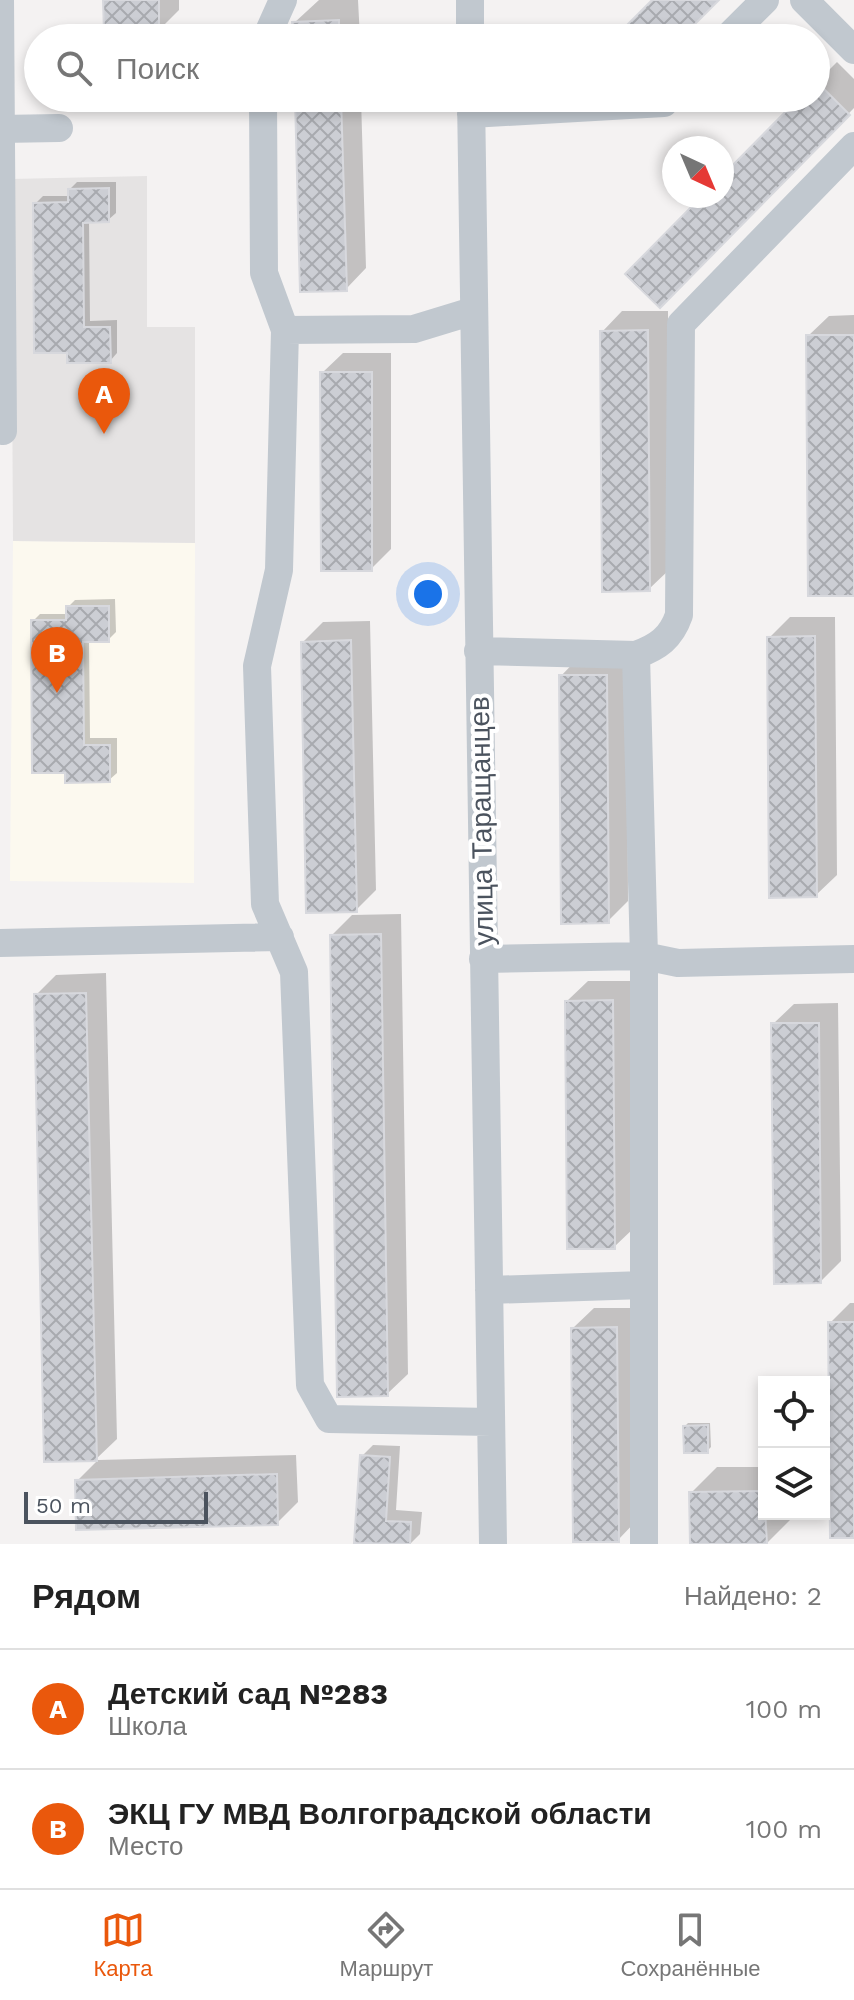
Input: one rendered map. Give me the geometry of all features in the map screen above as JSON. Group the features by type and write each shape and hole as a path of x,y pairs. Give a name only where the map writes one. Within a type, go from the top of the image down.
{"street":[{"path":"0,0 3,431 0,430"},
{"path":"272,24 283,0"},
{"path":"470,0 470,24"},
{"path":"741,24 765,0"},
{"path":"804,0 828,24"},
{"path":"830,26 854,50"},
{"path":"263,112 264,273 285,330 279,570 257,666 265,904 294,972 310,1385 329,1419 491,1422"},
{"name":"улица Таращанцев","path":"471,112 493,1544"},
{"path":"1,129 59,128"},
{"path":"478,651 636,655 655,648 673,632 679,615 681,324 854,146"},
{"path":"285,330 414,329 473,311"},
{"path":"636,655 644,956 644,1544"},
{"path":"0,943 280,937"},
{"path":"483,959 644,956 678,963 854,959"},
{"path":"489,1290 644,1285"}],"shaded area":[{"path":"147,176 147,327 195,327 195,543 13,541 11,179"},
{"path":"13,541 195,543 194,883 10,881"}],"building":[{"path":"103,0 159,0 159,24 104,24"},
{"path":"652,0 719,0 695,24 628,24"},
{"path":"339,20 339,24 292,24"},
{"path":"830,95 850,115 660,308 625,274 690,208 734,208 734,164 785,112 830,112"},
{"path":"295,112 341,112 347,291 300,292"},
{"path":"109,188 109,222 83,223 84,327 110,327 111,363 67,363 67,353 34,353 33,203 68,202 68,189"},
{"path":"648,330 650,591 602,592 600,331"},
{"path":"806,335 854,335 854,596 808,596"},
{"path":"320,372 372,372 372,571 321,571"},
{"path":"66,606 109,606 109,642 83,642 84,745 110,745 110,782 65,783 65,773 32,773 31,620 66,620"},
{"path":"815,636 817,897 769,898 767,637"},
{"path":"351,640 357,912 306,913 301,642"},
{"path":"559,675 607,675 609,923 561,924"},
{"path":"381,934 388,1396 337,1397 330,935"},
{"path":"86,993 97,1461 44,1462 34,994"},
{"path":"613,1000 615,1249 567,1249 565,1001"},
{"path":"771,1023 819,1023 821,1283 774,1284"},
{"path":"828,1322 854,1322 854,1538 830,1538"},
{"path":"617,1327 619,1542 573,1542 571,1328"},
{"path":"708,1425 708,1453 684,1453 683,1426"},
{"path":"360,1455 390,1457 386,1521 411,1522 410,1544 354,1543"},
{"path":"277,1474 278,1525 76,1530 75,1480"},
{"path":"758,1491 758,1520 766,1520 767,1544 690,1544 689,1492"}],"place":[{"name":"Детский сад №283","path":"104,434"},
{"name":"ЭКЦ ГУ МВД Волгоградской области","path":"57,693"}]}
